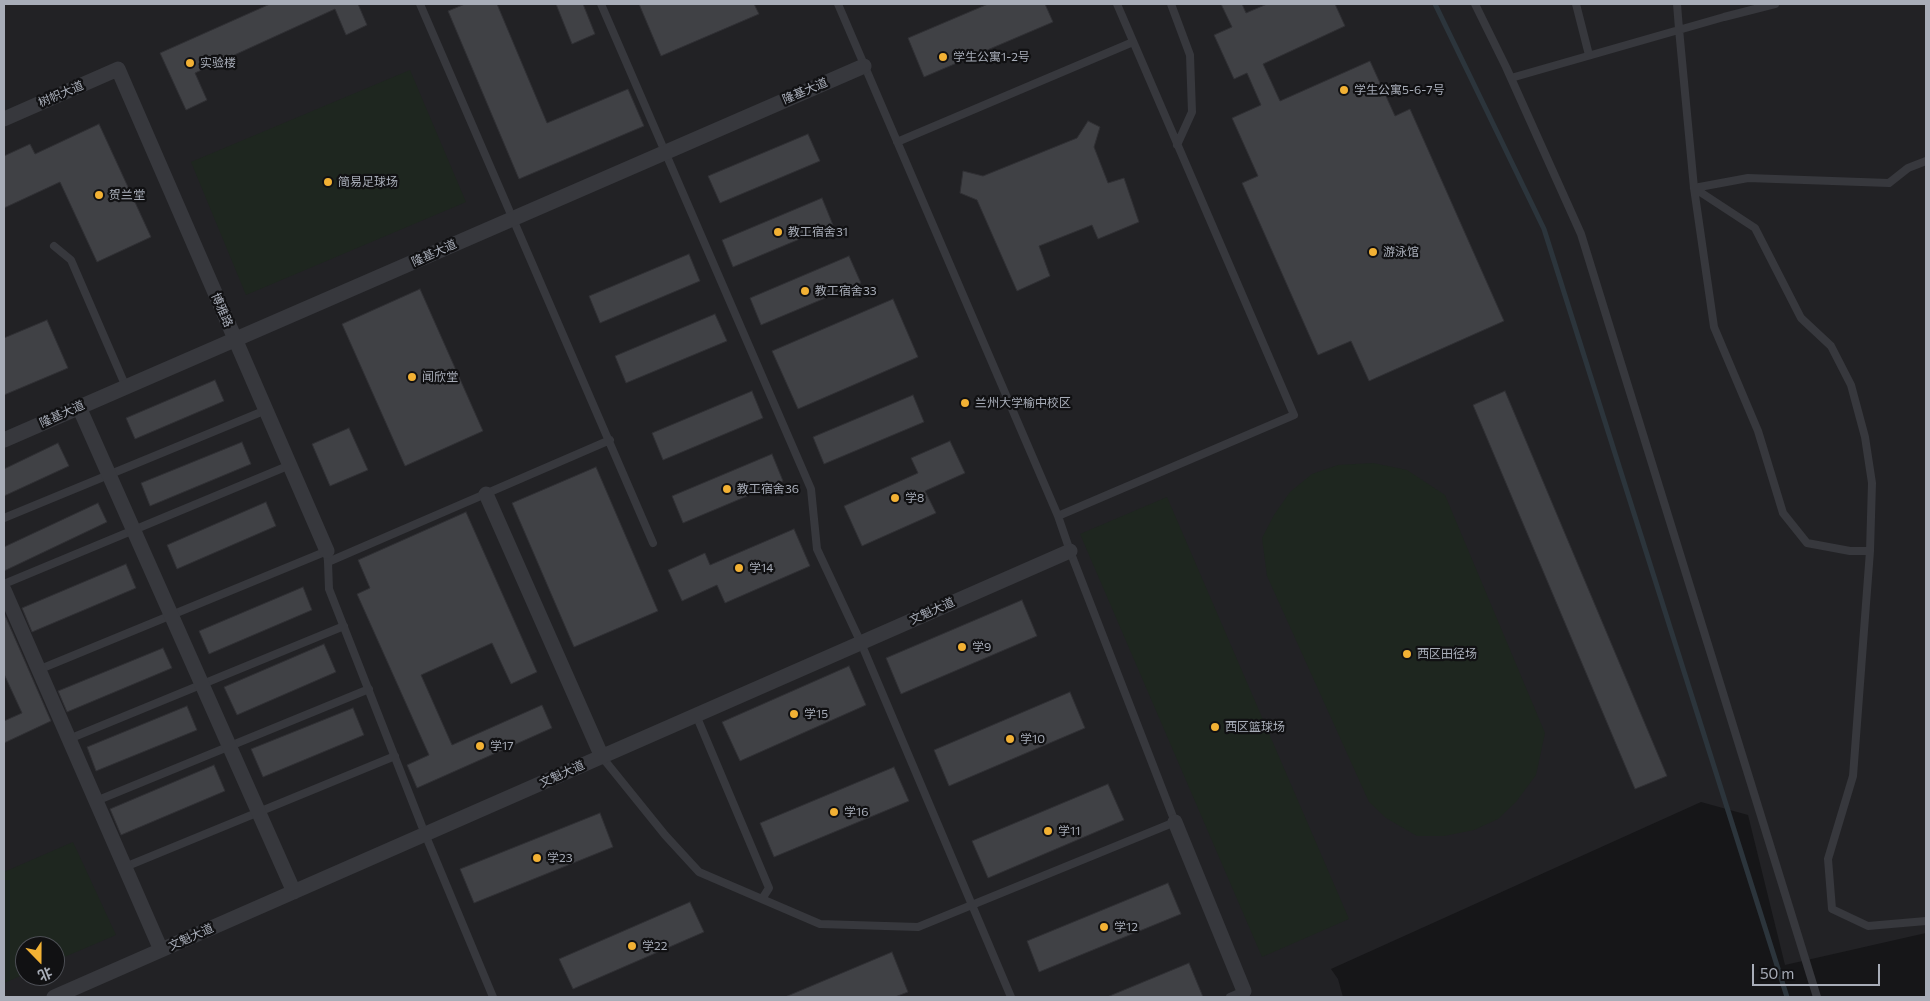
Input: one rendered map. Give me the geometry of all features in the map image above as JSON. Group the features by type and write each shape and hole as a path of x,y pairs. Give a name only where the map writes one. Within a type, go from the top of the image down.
{"street":[{"name":"隆基大道","path":"4,440 864,66"},
{"name":"树帜大道","path":"4,119 118,69"},
{"name":"博雅路","path":"118,69 290,465 327,556"},
{"path":"79,407 294,892"},
{"path":"486,494 602,757"},
{"name":"文魁大道","path":"54,997 1070,551"},
{"path":"4,590 161,950"},
{"path":"1176,822 1237,994"}],"lane":[{"path":"420,4 653,542"},
{"path":"601,4 811,490 817,548 861,643 1011,997"},
{"path":"602,757 665,835 699,872 820,924 918,928 1176,822 1058,516 838,4"},
{"path":"1058,516 1294,415 1117,4"},
{"path":"1171,4 1190,55 1192,112 1177,145"},
{"path":"1475,4 1511,78 1581,234 1817,997"},
{"path":"1576,4 1589,55"},
{"path":"1677,4 1694,188 1714,327 1758,431 1783,513 1807,543 1850,551 1870,551"},
{"path":"1511,78 1776,4"},
{"path":"897,142 1133,42"},
{"path":"1694,188 1748,178 1888,183 1908,168 1926,161"},
{"path":"1694,188 1755,228 1801,318 1831,346 1851,385 1865,437 1872,483 1870,551 1853,776 1828,859 1832,909 1868,926 1926,920"},
{"path":"54,246 71,260 126,387"},
{"path":"4,518 266,410"},
{"path":"38,670 171,615 486,494 610,440"},
{"path":"4,584 290,465"},
{"path":"327,556 329,589 425,834 493,997"},
{"path":"69,739 344,626"},
{"path":"96,801 369,690"},
{"path":"696,715 770,888 762,899"},
{"path":"125,866 395,756"}],"shaded area":[{"name":"兰州大学榆中校区","path":"4,4 1926,4 1926,933 1785,965 1748,815 1701,802 1331,969 1338,979 1343,997 4,997"},
{"name":"简易足球场","path":"410,70 466,202 246,295 191,162"},
{"name":"西区田径场","path":"1373,463 1407,470 1445,495 1545,733 1536,775 1516,802 1498,819 1474,830 1444,836 1417,836 1386,818 1369,802 1267,576 1262,538 1274,515 1290,492 1312,474 1338,465"},
{"name":"西区篮球场","path":"1167,497 1349,919 1262,957 1080,534"},
{"path":"73,842 116,935 65,957 65,936 15,936 15,978 4,983 4,872"}],"building":[{"name":"实验楼","path":"270,4 358,4 367,25 346,35 335,9 195,73 207,100 186,110 160,53"},
{"path":"465,4 497,4 547,123 628,89 644,126 519,179 448,11"},
{"path":"556,4 583,4 595,34 572,44"},
{"path":"639,4 754,4 759,14 661,56"},
{"name":"学生公寓1-2号","path":"988,4 1045,4 1053,22 924,77 908,38"},
{"name":"游泳馆","path":"1221,4 1242,4 1246,13 1267,4 1335,4 1345,26 1263,64 1280,101 1370,61 1395,116 1410,109 1504,321 1369,381 1351,341 1318,355 1242,183 1258,176 1232,118 1261,105 1247,73 1234,79 1214,35 1232,27"},
{"path":"1088,121 1100,127 1094,147 1108,183 1124,178 1139,222 1098,239 1092,225 1039,246 1050,276 1017,291 977,200 960,193 963,171 983,176 1077,138"},
{"name":"贺兰堂","path":"99,124 151,237 97,262 60,182 4,208 4,156 30,144 35,154"},
{"path":"808,134 820,161 720,203 708,176"},
{"name":"教工宿舍31","path":"822,198 833,225 733,267 722,240"},
{"path":"689,254 700,281 600,323 589,296"},
{"name":"教工宿舍33","path":"849,256 861,283 761,325 750,298"},
{"name":"闻欣堂","path":"420,289 483,431 405,466 342,324"},
{"path":"893,299 918,357 798,409 772,351"},
{"path":"715,314 727,341 626,383 615,356"},
{"path":"47,320 68,368 4,395 4,338"},
{"path":"215,380 224,401 135,439 126,418"},
{"path":"752,391 763,418 663,460 652,433"},
{"path":"1505,391 1667,776 1635,789 1473,405"},
{"path":"913,395 924,422 824,464 813,437"},
{"path":"349,428 368,470 330,486 312,444"},
{"name":"学8","path":"950,441 965,473 925,491 936,513 862,546 844,506 918,473 911,458"},
{"path":"242,442 251,464 150,506 141,483"},
{"path":"58,443 69,466 4,496 4,469"},
{"name":"教工宿舍36","path":"772,454 783,481 683,523 672,496"},
{"path":"596,467 658,611 574,647 512,503"},
{"path":"266,502 276,526 177,569 167,545"},
{"path":"98,503 107,522 4,571 4,547"},
{"path":"466,512 537,672 511,684 492,643 421,675 452,745 542,705 552,728 417,788 407,765 429,755 357,594 370,588 358,560"},
{"name":"学14","path":"794,529 810,566 725,603 717,585 682,601 668,570 705,553 710,565"},
{"path":"126,564 136,588 32,632 22,608"},
{"path":"303,587 312,610 209,654 199,631"},
{"name":"学9","path":"1022,600 1037,636 901,694 886,658"},
{"path":"4,613 51,721 4,743 4,721 22,713 4,674"},
{"path":"324,644 336,672 237,715 224,687"},
{"path":"163,648 172,668 67,712 58,691"},
{"name":"学15","path":"849,666 866,705 740,761 722,722"},
{"name":"学10","path":"1070,692 1085,728 949,786 934,750"},
{"path":"187,706 197,730 96,771 87,747"},
{"path":"353,708 364,735 263,777 251,749"},
{"path":"214,765 225,791 121,835 110,809"},
{"name":"学16","path":"894,767 909,801 774,857 760,823"},
{"name":"学11","path":"1108,784 1124,820 988,878 972,841"},
{"name":"学23","path":"600,813 613,847 474,903 460,869"},
{"name":"学12","path":"1168,883 1181,914 1039,972 1027,941"},
{"name":"学22","path":"690,902 704,932 573,989 559,959"},
{"path":"892,952 908,992 895,997 785,997"},
{"path":"1189,963 1203,997 1107,997"}],"waterway":[{"path":"1435,4 1544,229 1787,997"}],"place":[{"name":"学生公寓1-2号","path":"943,57"},
{"name":"实验楼","path":"190,63"},
{"name":"学生公寓5-6-7号","path":"1344,90"},
{"name":"简易足球场","path":"328,182"},
{"name":"贺兰堂","path":"99,195"},
{"name":"教工宿舍31","path":"778,232"},
{"name":"游泳馆","path":"1373,252"},
{"name":"教工宿舍33","path":"805,291"},
{"name":"闻欣堂","path":"412,377"},
{"name":"兰州大学榆中校区","path":"965,403"},
{"name":"教工宿舍36","path":"727,489"},
{"name":"学8","path":"895,498"},
{"name":"学14","path":"739,568"},
{"name":"学9","path":"962,647"},
{"name":"西区田径场","path":"1407,654"},
{"name":"学15","path":"794,714"},
{"name":"西区篮球场","path":"1215,727"},
{"name":"学10","path":"1010,739"},
{"name":"学17","path":"480,746"},
{"name":"学16","path":"834,812"},
{"name":"学11","path":"1048,831"},
{"name":"学23","path":"537,858"},
{"name":"学12","path":"1104,927"},
{"name":"学22","path":"632,946"}]}
